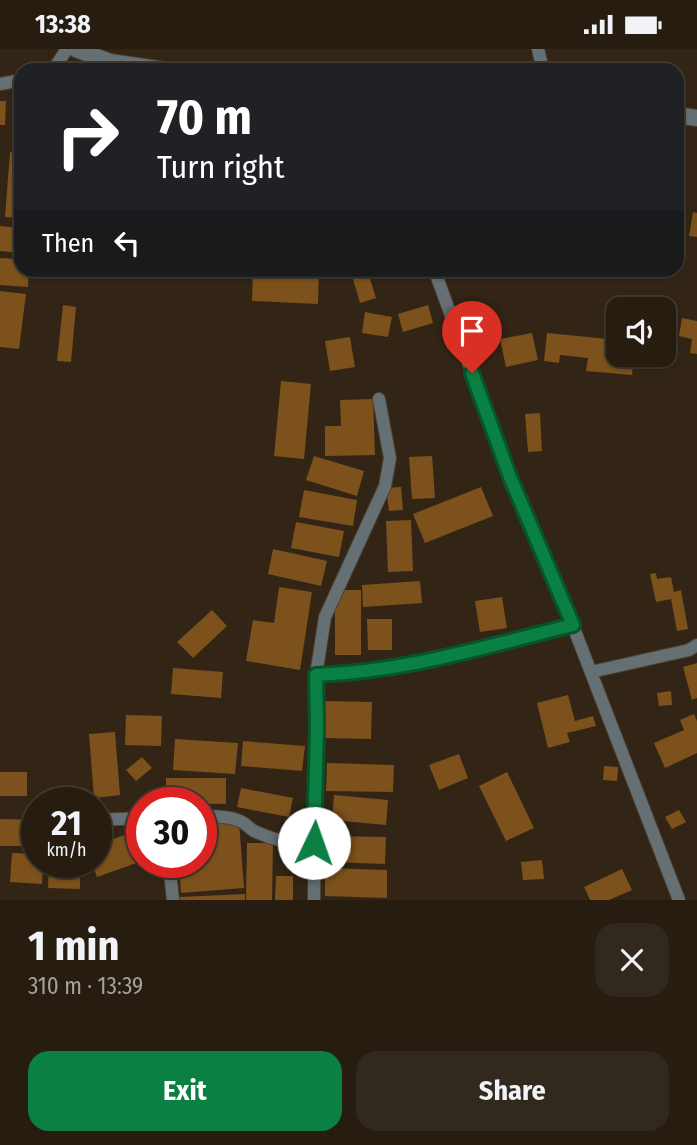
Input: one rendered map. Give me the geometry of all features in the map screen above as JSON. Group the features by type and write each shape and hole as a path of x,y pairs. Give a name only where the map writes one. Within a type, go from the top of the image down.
{"street":[{"path":"76,49 117,63"},
{"path":"437,277 510,477 573,625 678,900"},
{"path":"314,900 316,675 325,617 385,486 390,458 379,399"},
{"path":"316,675 410,666 573,625"},
{"path":"591,673 689,650 697,645"},
{"path":"217,816 240,821 253,830 280,841 314,843"},
{"path":"171,878 173,900"}],"building":[{"path":"0,101 6,101 5,125 0,125"},
{"path":"10,152 14,152 14,218 5,217"},
{"path":"693,212 697,213 697,237 689,236"},
{"path":"0,226 14,227 14,252 0,251"},
{"path":"0,258 14,259 14,277 29,277 28,287 0,285"},
{"path":"253,277 319,277 318,304 252,301"},
{"path":"352,277 369,277 376,298 360,303"},
{"path":"0,291 26,294 19,349 0,347"},
{"path":"63,305 76,307 71,362 57,361"},
{"path":"428,305 433,323 403,332 398,314"},
{"path":"365,312 392,317 388,337 362,333"},
{"path":"682,318 697,321 697,354 690,353 692,339 679,336"},
{"path":"532,333 538,360 506,367 500,339"},
{"path":"547,333 606,339 606,367 633,367 632,375 586,371 588,358 560,355 559,363 544,361"},
{"path":"350,337 355,367 330,371 325,341"},
{"path":"281,381 311,384 304,459 274,456"},
{"path":"373,399 375,455 325,456 325,426 341,426 340,400"},
{"path":"540,413 542,451 528,452 525,414"},
{"path":"314,456 364,471 357,496 306,480"},
{"path":"432,456 435,498 412,499 409,457"},
{"path":"401,487 403,510 389,511 386,488"},
{"path":"481,487 493,516 425,543 413,514"},
{"path":"304,490 357,500 353,526 299,517"},
{"path":"411,520 413,571 388,572 386,521"},
{"path":"296,522 344,531 339,557 291,548"},
{"path":"273,549 327,561 321,586 268,574"},
{"path":"656,573 657,579 671,577 674,592 681,590 688,629 677,631 671,599 656,602 650,574"},
{"path":"420,581 422,603 363,607 362,585"},
{"path":"279,587 312,592 300,670 246,661 253,620 274,623"},
{"path":"335,590 361,590 361,655 335,655"},
{"path":"502,597 507,628 480,632 475,601"},
{"path":"212,610 227,626 193,658 177,642"},
{"path":"367,619 392,619 392,650 368,650"},
{"path":"697,663 697,698 692,700 683,667"},
{"path":"173,668 223,672 221,698 171,694"},
{"path":"671,691 672,705 659,706 657,693"},
{"path":"568,695 575,721 593,716 596,726 567,733 570,742 548,748 537,703"},
{"path":"324,701 372,702 371,739 323,738"},
{"path":"694,714 697,721 697,753 665,768 654,743 684,730 680,720"},
{"path":"126,715 162,716 161,746 125,745"},
{"path":"115,732 120,795 112,796 112,787 93,787 89,734"},
{"path":"175,739 238,743 235,774 173,770"},
{"path":"243,741 305,746 302,771 241,766"},
{"path":"459,754 468,778 439,790 429,765"},
{"path":"142,757 152,768 136,781 126,770"},
{"path":"327,763 394,765 393,792 326,791"},
{"path":"604,766 618,767 617,781 603,780"},
{"path":"0,772 27,772 27,787 21,787 21,796 0,796"},
{"path":"507,772 534,828 506,841 479,786"},
{"path":"166,778 226,778 226,804 217,804 217,787 166,787"},
{"path":"241,788 293,798 289,817 237,807"},
{"path":"334,795 388,800 386,825 332,820"},
{"path":"679,810 686,822 672,829 665,817"},
{"path":"0,819 21,820 21,846 0,846"},
{"path":"239,821 244,888 181,893 180,878 217,878 217,823"},
{"path":"126,835 126,867 112,872 112,839"},
{"path":"330,836 386,837 385,864 329,862"},
{"path":"247,843 273,843 272,900 246,900"},
{"path":"12,853 21,853 21,878 42,878 42,884 10,882"},
{"path":"542,860 544,879 523,880 521,862"},
{"path":"325,868 387,870 387,898 325,896"},
{"path":"622,869 632,890 609,900 590,900 584,887"},
{"path":"276,876 293,876 293,900 275,900"},
{"path":"48,878 80,878 80,889 48,888"},
{"path":"245,894 245,900 179,900 179,897"}],"route":[{"path":"314,843 316,675 410,666 455,657 573,625 510,477 472,373"}]}
